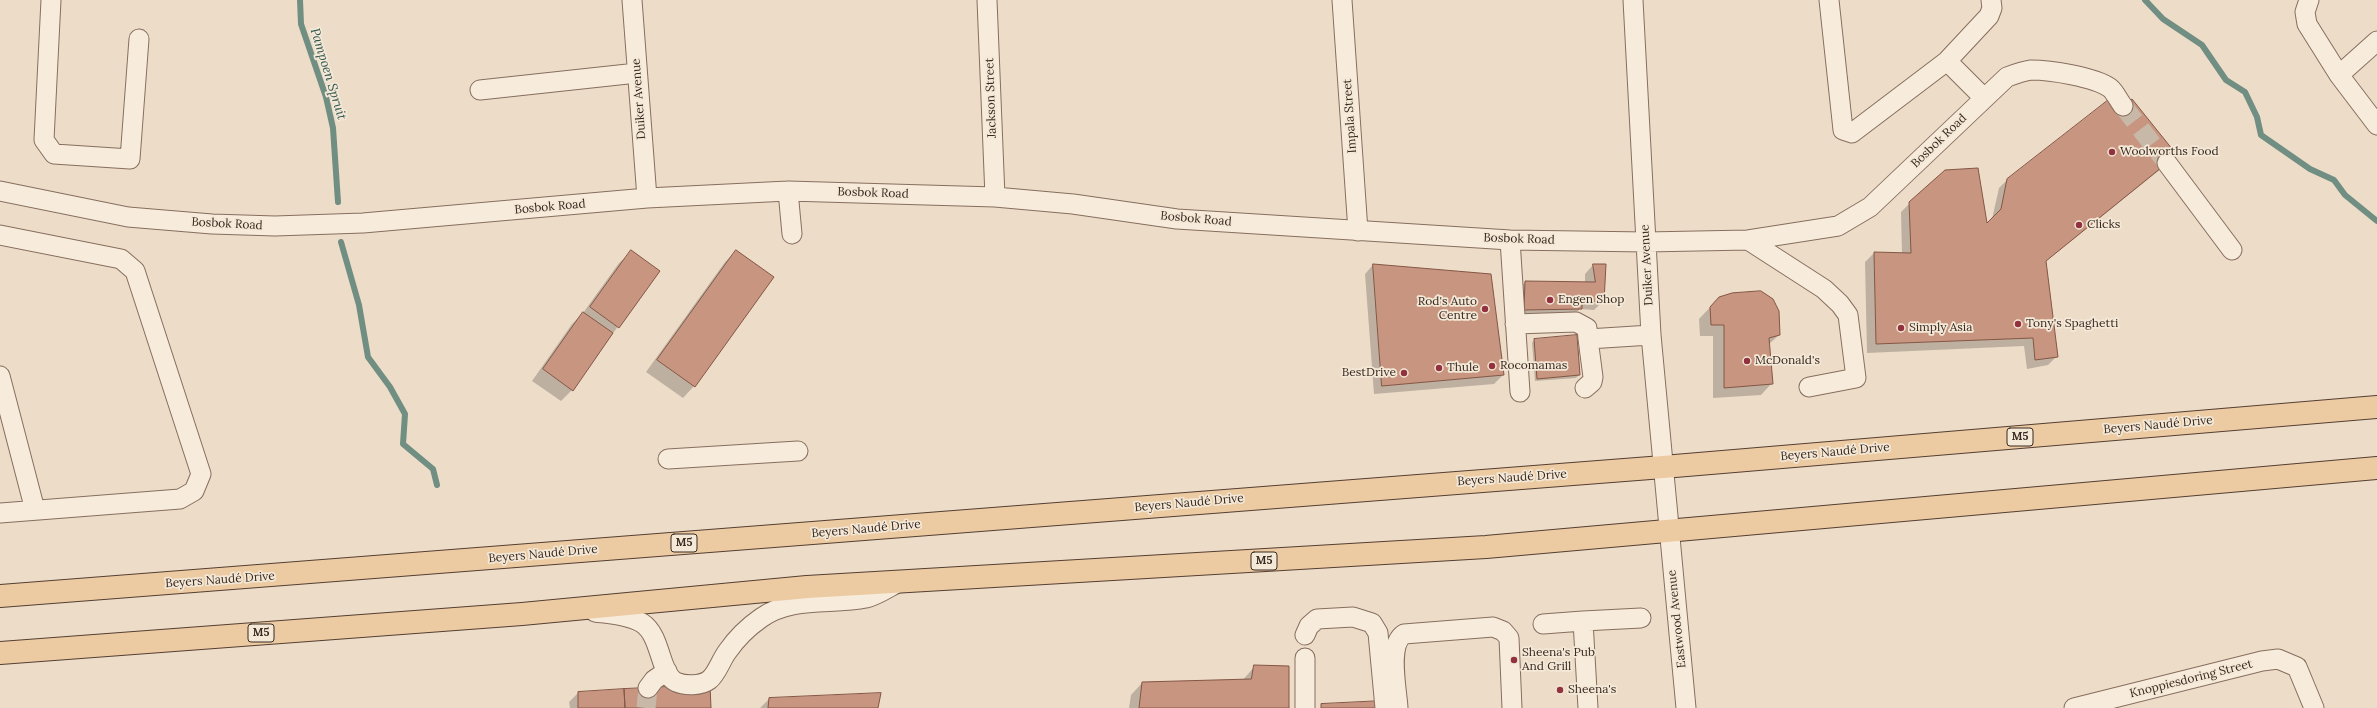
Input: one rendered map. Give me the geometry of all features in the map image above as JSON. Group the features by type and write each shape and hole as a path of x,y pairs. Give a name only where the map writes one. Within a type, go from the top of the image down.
{"main road":[{"name":"Beyers Naudé Drive","path":"0,596 1663,466 2377,407"},
{"name":"M5","path":"0,653 569,609 807,587 1486,547 2377,468"}],"street":[{"path":"51,0 44,140 54,154 130,159 140,39"},
{"name":"Duiker Avenue","path":"632,0 647,198"},
{"name":"Jackson Street","path":"987,0 995,197"},
{"name":"Impala Street","path":"1342,0 1358,231"},
{"name":"Duiker Avenue","path":"1633,0 1651,335 1668,530"},
{"path":"1829,0 1843,130 1847,133 1852,133 1947,61 1989,16 1992,8 1990,0"},
{"path":"2309,0 2305,12 2307,24 2339,75 2377,125"},
{"path":"2339,75 2377,41"},
{"path":"1947,61 1984,98"},
{"name":"Bosbok Road","path":"0,191 128,217 212,224 275,226 363,223 647,198 788,191 995,197 1073,204 1177,219 1510,240 1646,242 1748,240 1838,226 1852,219 1870,207 2007,77 2030,70 2050,71 2101,84 2112,89 2123,106"},
{"path":"480,90 637,73"},
{"path":"2167,163 2232,250"},
{"path":"788,191 792,234"},
{"path":"0,235 120,260 135,270 201,474 194,491 180,499 0,513"},
{"path":"1510,240 1520,392"},
{"path":"1748,240 1824,289 1840,304 1848,315 1856,378 1809,387"},
{"path":"1515,324 1576,322 1587,328 1593,377 1592,382 1585,388"},
{"path":"1588,339 1651,335"},
{"path":"0,376 35,510"},
{"path":"668,459 798,451"},
{"name":"Eastwood Avenue","path":"1668,530 1686,708"},
{"path":"569,609 618,615 642,624 655,639 667,671 677,682 703,683 711,677 740,636 772,610 782,606 811,602 867,597 899,582"},
{"path":"1305,635 1309,626 1317,619 1354,617 1372,623 1378,632 1385,708"},
{"path":"1543,624 1641,618"},
{"path":"1583,621 1588,708"},
{"path":"1398,708 1394,649 1398,638 1404,634 1493,627 1503,631 1508,638 1512,708"},
{"path":"1305,658 1305,708"},
{"name":"Knoppiesdoring Street","path":"2074,708 2262,661 2278,659 2297,667 2314,708"},
{"path":"648,688 654,680 667,671"}],"building":[{"path":"2111,98 2123,106 2132,99 2177,155 2046,261 2058,357 2035,360 2033,338 1876,344 1874,252 1911,253 1909,202 1945,170 1978,168 1987,223 2001,209 2007,179"},
{"path":"631,250 660,271 619,328 590,307"},
{"path":"736,250 774,277 695,387 657,360"},
{"path":"1373,264 1491,274 1504,375 1382,386"},
{"path":"1593,264 1606,264 1604,302 1582,300 1582,309 1524,310 1525,281 1595,282"},
{"name":"McDonald's","path":"1761,291 1773,299 1779,311 1780,335 1769,338 1773,384 1724,388 1724,325 1711,325 1710,307 1719,297 1732,293"},
{"path":"583,312 613,333 573,391 543,369"},
{"path":"1577,335 1580,375 1537,379 1534,339"},
{"path":"1254,665 1289,666 1289,708 1139,708 1142,682 1251,679"},
{"path":"710,685 711,708 625,708 624,689"},
{"path":"624,689 625,708 578,708 578,692"},
{"path":"881,693 878,708 768,708 769,698"},
{"path":"1382,701 1382,708 1321,708 1321,704"}],"waterway":[{"name":"Pampoen Spruit","path":"300,0 301,24 326,97 333,128 338,202"},
{"name":"Pampoen Spruit","path":"2145,0 2163,19 2202,45 2226,80 2245,92 2257,117 2261,135 2310,169 2334,180 2345,195 2377,221"},
{"name":"Pampoen Spruit","path":"341,242 359,305 368,357 390,387 405,414 403,444 433,469 437,485"}],"tunnel":[{"path":"2123,106 2167,163"},
{"path":"646,708 648,688"}],"place":[{"name":"Woolworths Food","path":"2112,152"},
{"name":"Clicks","path":"2079,225"},
{"name":"Engen Shop","path":"1550,300"},
{"name":"Rod's Auto Centre","path":"1485,309"},
{"name":"Tony's Spaghetti","path":"2018,324"},
{"name":"Simply Asia","path":"1901,328"},
{"name":"McDonald's","path":"1747,361"},
{"name":"Rocomamas","path":"1492,366"},
{"name":"Thule","path":"1439,368"},
{"name":"BestDrive","path":"1404,373"},
{"name":"Sheena's Pub And Grill","path":"1514,660"},
{"name":"Sheena's","path":"1560,690"}]}
